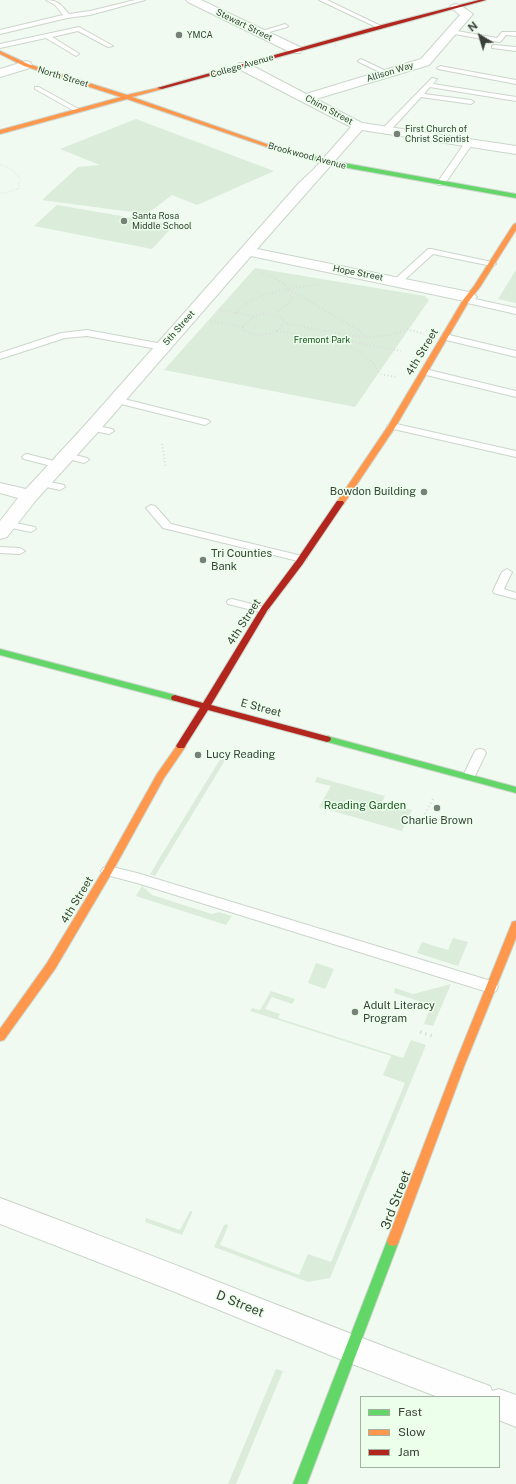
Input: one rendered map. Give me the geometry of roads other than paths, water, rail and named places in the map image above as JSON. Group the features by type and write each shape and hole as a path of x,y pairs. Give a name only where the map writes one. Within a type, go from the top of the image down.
{"street":[{"name":"Stewart Street","path":"192,0 296,50"},
{"name":"College Avenue","path":"0,132 128,98 461,4 484,0"},
{"name":"Allison Way","path":"306,98 425,62 467,14 461,4"},
{"name":"North Street","path":"0,52 26,65 128,98"},
{"path":"0,73 26,65"},
{"name":"Chinn Street","path":"243,66 359,126 516,150"},
{"name":"Brookwood Avenue","path":"128,98 265,145 326,162 516,196"},
{"name":"5th Street","path":"3,528 359,126"},
{"name":"4th Street","path":"0,1038 51,966 108,871 160,776 189,734 264,610 302,559 392,426 468,298 492,264 516,225"},
{"name":"Hope Street","path":"247,251 398,281 468,298"},
{"path":"0,488 36,489"},
{"name":"E Street","path":"0,652 469,776 516,790"},
{"name":"3rd Street","path":"300,1484 516,925"},
{"name":"D Street","path":"0,1211 181,1280 353,1350 476,1396"},
{"path":"500,1404 516,1411"}],"lane":[{"path":"49,0 57,4 67,16"},
{"path":"85,10 126,0"},
{"path":"0,32 67,16 90,13 142,0"},
{"path":"322,0 380,27"},
{"path":"259,33 286,26"},
{"path":"0,46 79,29 110,46"},
{"path":"451,32 499,40 504,33 516,34"},
{"path":"47,36 76,54"},
{"path":"494,47 516,50"},
{"path":"361,61 386,73"},
{"path":"440,68 516,82"},
{"path":"386,130 435,78"},
{"path":"428,84 516,99"},
{"path":"37,88 78,111"},
{"path":"419,95 471,102"},
{"path":"441,183 469,143"},
{"path":"398,281 431,250 492,264"},
{"path":"468,298 516,311"},
{"path":"0,356 64,335 87,334 163,346"},
{"path":"445,337 516,354"},
{"path":"425,372 516,394"},
{"path":"116,400 205,422"},
{"path":"392,426 516,454"},
{"path":"92,428 109,432"},
{"path":"27,458 84,460"},
{"path":"36,489 60,487"},
{"path":"151,508 167,526 302,559"},
{"path":"3,528 31,529"},
{"path":"0,550 20,551"},
{"path":"507,572 498,591 516,596"},
{"path":"232,602 264,610"},
{"path":"469,776 480,753"},
{"path":"108,871 137,878 491,987"}],"place":[{"name":"YMCA","path":"179,35"},
{"name":"First Church of Christ Scientist","path":"397,134"},
{"name":"Santa Rosa Middle School","path":"124,221"},
{"name":"Bowdon Building","path":"424,492"},
{"name":"Tri Counties Bank","path":"203,560"},
{"name":"Lucy Reading","path":"198,755"},
{"name":"Charlie Brown","path":"437,808"},
{"name":"Adult Literacy Program","path":"355,1012"}],"park label":[{"name":"Fremont Park","path":"322,340"},
{"name":"Reading Garden","path":"365,806"}]}
